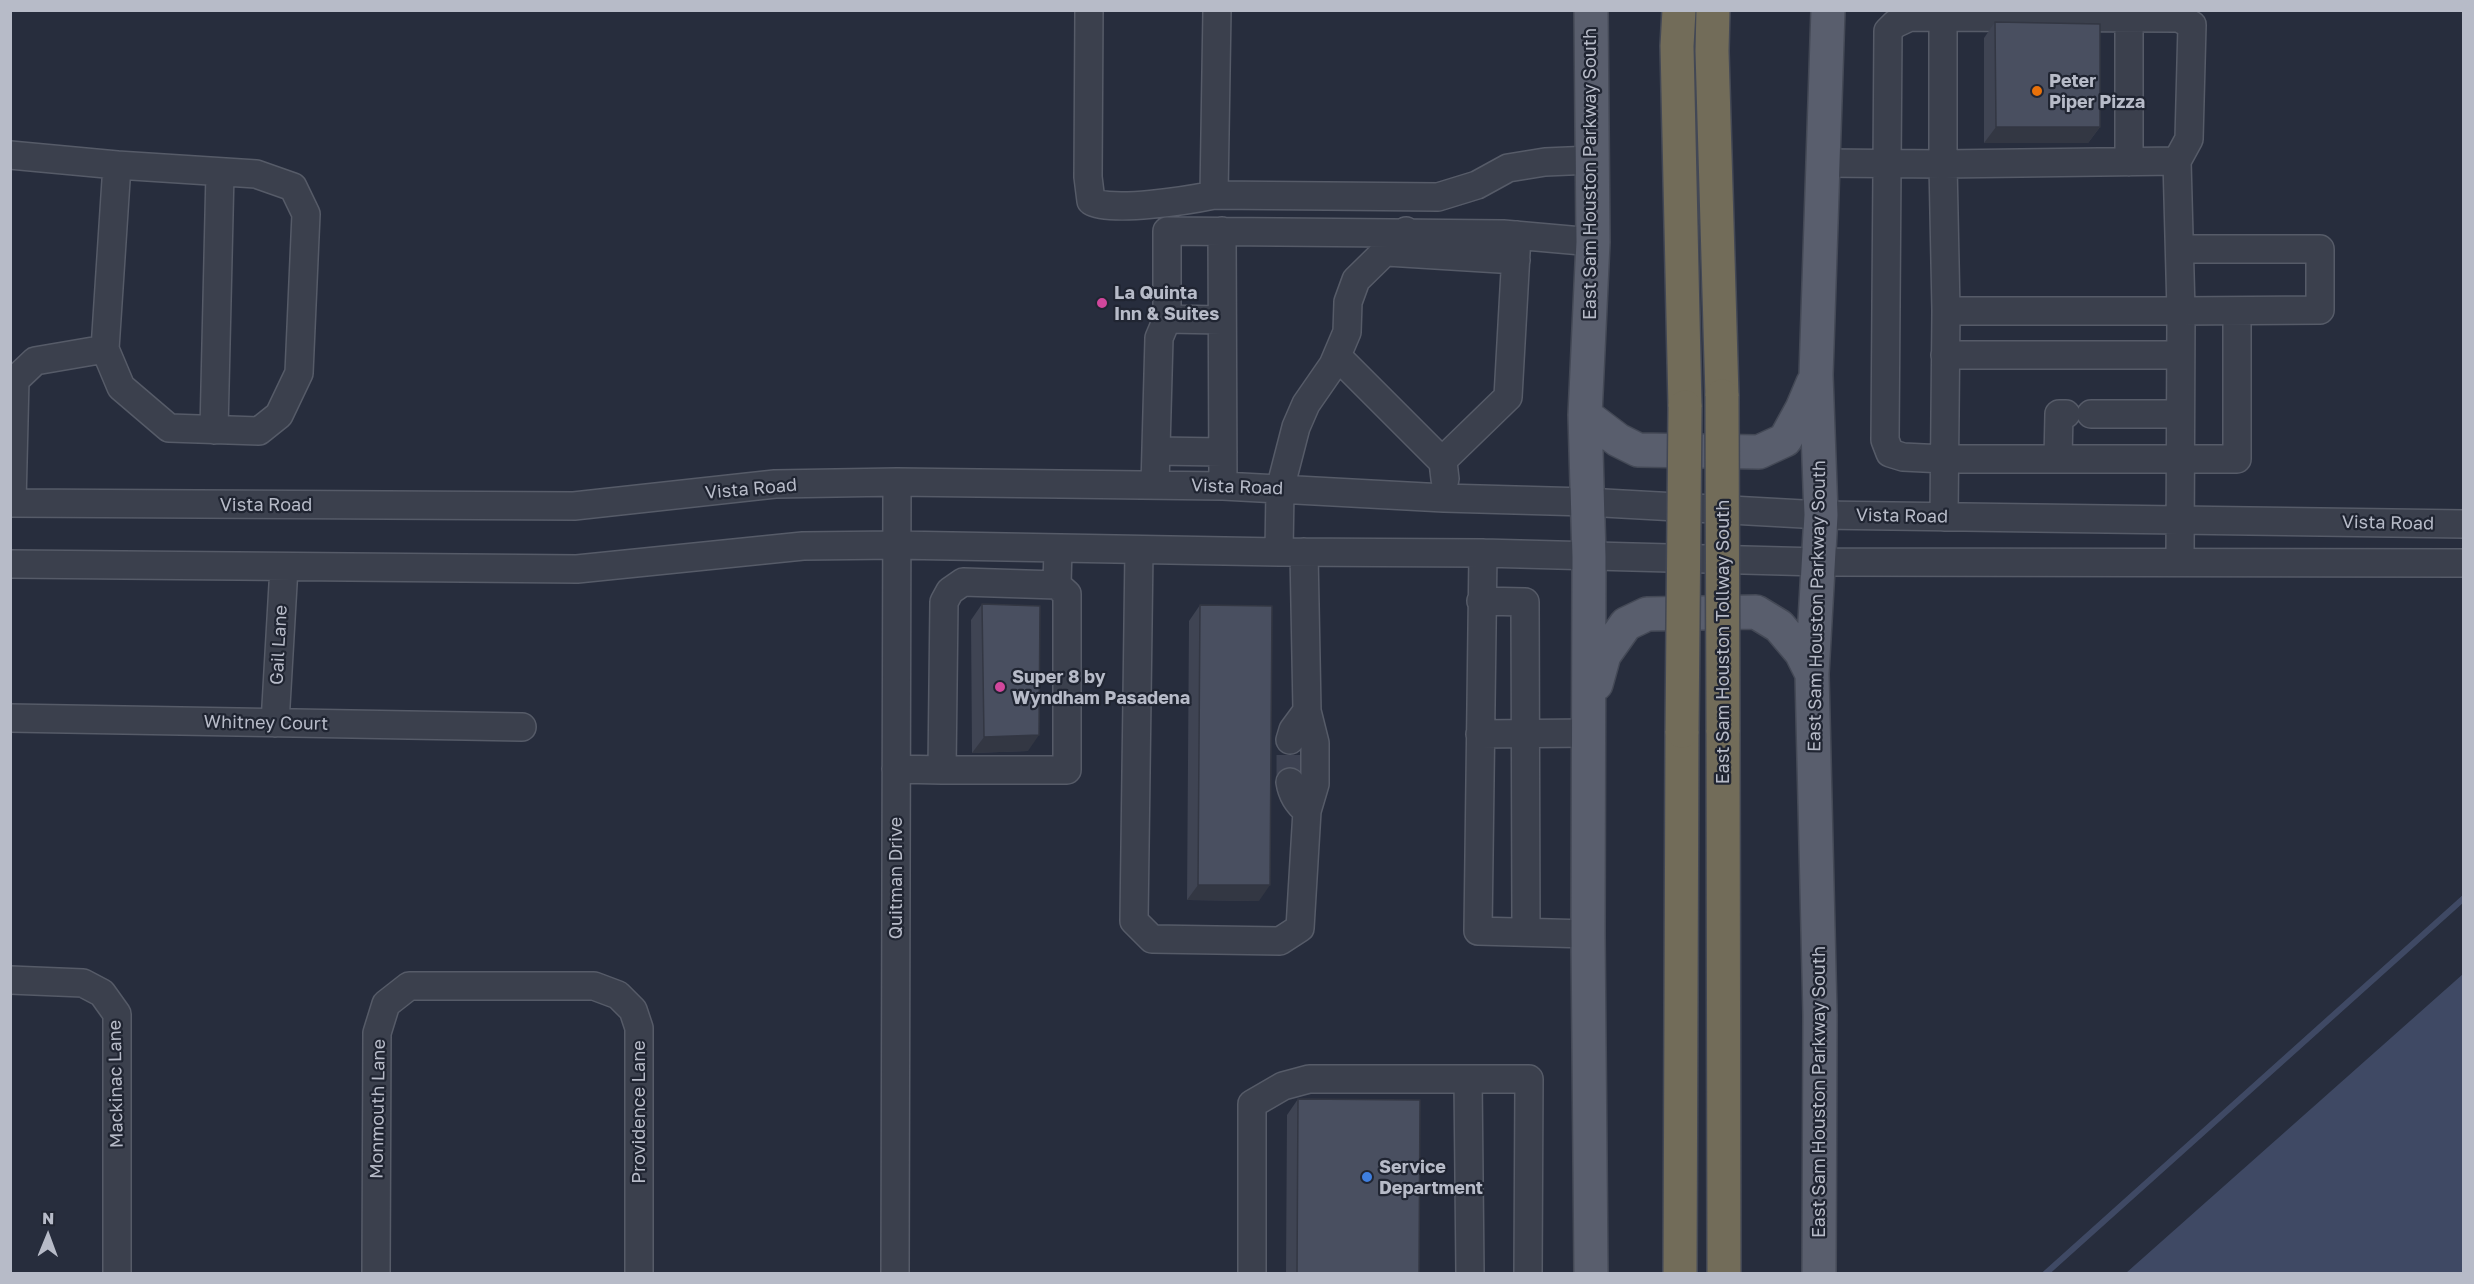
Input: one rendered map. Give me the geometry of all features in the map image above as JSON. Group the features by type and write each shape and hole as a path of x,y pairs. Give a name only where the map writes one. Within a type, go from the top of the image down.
{"highway":[{"path":"1679,10 1677,46 1685,407 1680,1274"},
{"name":"East Sam Houston Tollway South","path":"1713,10 1712,51 1722,396 1724,1274"}],"main road":[{"name":"East Sam Houston Parkway South","path":"1591,10 1593,242 1585,415 1589,557 1588,933 1591,1274"},
{"name":"East Sam Houston Parkway South","path":"1819,1274 1820,1015 1812,674 1821,515 1816,375 1828,10"},
{"path":"1585,415 1618,441 1638,450 1759,452 1785,440 1802,409 1816,375"},
{"path":"1589,718 1604,655 1626,624 1647,614 1756,612 1779,626 1801,652 1812,674"}],"street":[{"path":"1089,10 1088,177 1091,201 1096,204 1179,202 1214,195 1438,197 1477,185 1508,168 1545,162 1592,160"},
{"path":"1214,195 1217,10"},
{"path":"2180,562 2179,521 2180,460 2180,355 2181,311 2177,161 2189,139 2192,25 2179,18 1910,17 1895,24 1888,31 1885,440 1890,453 1903,457 1944,459 2180,460 2236,459 2237,311"},
{"path":"1943,17 1946,311 1944,517"},
{"path":"2129,17 2129,162"},
{"path":"10,155 255,174 293,187 306,214 299,373 279,415 259,431 169,428 121,387 105,349 117,165"},
{"path":"1823,163 2177,161"},
{"path":"214,430 220,172"},
{"path":"1155,485 1159,338 1167,319 1167,231 1406,231 1517,248"},
{"path":"1222,231 1223,486"},
{"path":"1139,549 1134,921 1152,939 1280,941 1300,928 1307,811 1315,784 1315,743 1307,711 1291,552 1280,489 1296,427 1306,404 1337,356 1347,332 1351,289 1356,280 1406,231"},
{"path":"1387,252 1517,248 1593,242"},
{"path":"1442,461 1508,397 1517,248"},
{"path":"1946,311 2320,310 2320,249 2180,249"},
{"path":"1167,319 1222,320"},
{"path":"11,503 15,380 35,361 105,349"},
{"path":"1945,355 2180,355"},
{"path":"1337,356 1442,461 1445,469 1444,498"},
{"path":"2058,459 2059,414 2180,414"},
{"path":"1156,451 1223,452"},
{"name":"Vista Road","path":"11,503 574,506 775,484 897,482 1223,486 1821,515 2463,524"},
{"name":"Quitman Drive","path":"895,1274 897,482"},
{"path":"10,564 578,570 803,546 897,545 1483,553 1819,562 2463,563"},
{"path":"1057,585 1058,548"},
{"path":"1483,553 1478,931 1588,933"},
{"name":"Gail Lane","path":"275,723 284,567"},
{"path":"896,769 942,770 1067,770 1067,594 1057,585 963,582 950,591 944,602 942,770"},
{"path":"1481,601 1525,602 1526,931"},
{"path":"1290,740 1293,730 1307,711"},
{"name":"Whitney Court","path":"10,718 522,727"},
{"path":"1480,734 1525,733 1589,718"},
{"path":"1290,782 1292,793 1307,811"},
{"name":"Mackinac Lane","path":"10,980 83,983 102,993 117,1014 117,1274"},
{"name":"Monmouth Lane","path":"376,1274 377,1034 386,1004 409,986 510,985"},
{"name":"Providence Lane","path":"510,985 594,986 618,995 633,1010 639,1028 639,1274"},
{"path":"1468,1079 1470,1274"},
{"path":"1252,1274 1252,1104 1282,1086 1309,1080 1529,1079 1528,1274"}],"water":[{"path":"2463,974 2463,1273 2126,1273"}],"building":[{"name":"Peter Piper Pizza","path":"1995,22 2100,24 2100,127 1996,127"},
{"name":"Super 8 by Wyndham Pasadena","path":"982,604 1040,606 1039,735 984,737"},
{"path":"1200,605 1272,606 1270,885 1198,885"},
{"path":"1298,1099 1420,1100 1419,1274 1297,1274"}],"waterway":[{"path":"2045,1274 2464,898"}],"tunnel":[{"path":"1290,740 1290,782"}],"place":[{"name":"Peter Piper Pizza","path":"2037,91"},
{"name":"La Quinta Inn & Suites","path":"1102,303"},
{"name":"Super 8 by Wyndham Pasadena","path":"1000,687"},
{"name":"Service Department","path":"1367,1177"}]}
